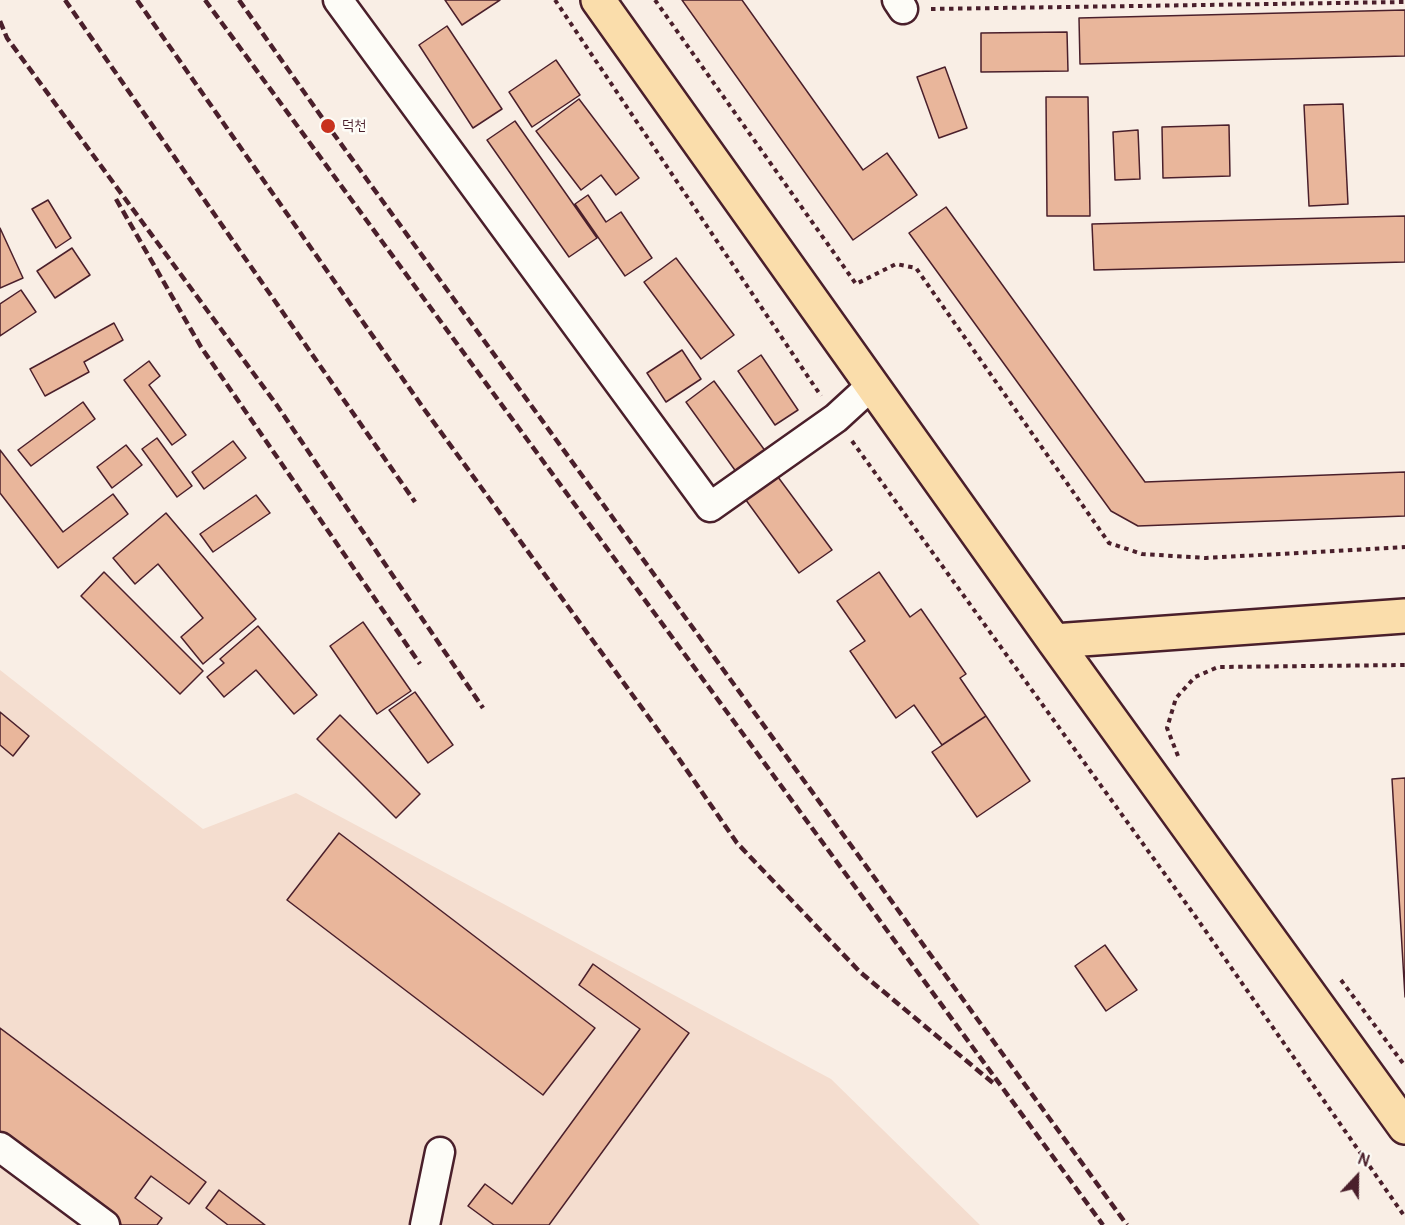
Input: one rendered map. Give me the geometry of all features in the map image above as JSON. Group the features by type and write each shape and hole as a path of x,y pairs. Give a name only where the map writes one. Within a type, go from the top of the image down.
{"main road":[{"path":"598,0 1054,641 1405,1127"},
{"path":"1054,641 1405,616"}],"street":[{"path":"338,0 710,507 836,418 872,385"},
{"path":"0,1147 105,1225"},
{"path":"425,1225 440,1152"}],"path":[{"path":"555,0 836,418 1198,920 1405,1217"},
{"path":"655,0 856,284 896,264 916,268 1109,543 1142,554 1206,558 1405,547"},
{"path":"900,5 1405,2"},
{"path":"1180,761 1167,728 1176,698 1195,677 1218,667 1405,665"},
{"path":"1335,972 1405,1066"}],"shaded area":[{"path":"0,670 203,829 296,793 831,1079 980,1225 0,1225"}],"building":[{"path":"445,0 500,0 462,25"},
{"path":"682,0 742,0 863,170 887,153 917,195 853,240"},
{"path":"1405,10 1405,56 1080,64 1079,18"},
{"path":"447,26 502,109 473,128 419,45"},
{"path":"1067,32 1068,71 981,72 981,33"},
{"path":"556,60 580,95 532,127 509,92"},
{"path":"945,67 967,128 939,138 917,77"},
{"path":"1046,97 1088,97 1090,216 1047,216"},
{"path":"579,99 639,178 616,195 601,175 581,190 536,131"},
{"path":"1343,104 1348,204 1309,206 1304,105"},
{"path":"515,121 597,238 569,257 487,140"},
{"path":"1229,125 1230,176 1163,178 1162,127"},
{"path":"1138,130 1140,179 1115,180 1113,132"},
{"path":"588,195 606,222 621,212 652,258 625,276 575,204"},
{"path":"48,200 71,238 56,248 32,209"},
{"path":"946,207 1145,482 1405,472 1405,516 1138,526 1111,511 909,233"},
{"path":"1405,216 1405,262 1094,270 1092,224"},
{"path":"0,228 23,278 0,288"},
{"path":"72,248 90,275 55,298 37,271"},
{"path":"676,258 734,335 701,359 644,282"},
{"path":"21,290 36,312 0,336 0,304"},
{"path":"114,323 123,340 84,362 89,372 45,396 30,369"},
{"path":"682,350 701,379 666,402 647,373"},
{"path":"761,355 798,410 775,425 738,371"},
{"path":"149,361 160,376 149,385 186,435 172,445 124,380"},
{"path":"714,381 766,452 737,473 686,402"},
{"path":"83,402 95,419 31,466 18,450"},
{"path":"157,438 192,486 177,497 142,449"},
{"path":"233,441 246,458 204,489 192,472"},
{"path":"126,445 142,465 112,488 97,467"},
{"path":"0,450 63,532 113,494 128,514 58,568 0,493"},
{"path":"775,473 832,550 799,573 743,496"},
{"path":"256,495 270,513 213,552 200,534"},
{"path":"166,513 256,619 203,664 181,637 203,618 158,564 135,584 113,558"},
{"path":"104,572 203,671 180,694 81,596"},
{"path":"879,572 910,617 921,609 966,674 960,678 986,716 942,745 914,705 896,718 850,651 865,641 837,601"},
{"path":"363,622 411,691 377,714 330,646"},
{"path":"258,626 317,695 294,714 256,670 224,697 207,677 224,663 220,659"},
{"path":"415,692 453,745 428,763 389,710"},
{"path":"0,712 29,736 13,756 0,745"},
{"path":"340,715 420,794 396,818 317,739"},
{"path":"986,716 1030,781 977,817 932,752"},
{"path":"1405,778 1405,997 1392,779"},
{"path":"339,833 595,1028 543,1095 287,900"},
{"path":"1105,945 1137,990 1106,1011 1075,966"},
{"path":"593,964 689,1033 549,1225 494,1225 468,1206 485,1184 512,1204 640,1029 579,985"},
{"path":"0,1028 206,1182 189,1204 151,1176 135,1198 162,1218 157,1225 122,1225 0,1134"},
{"path":"219,1190 265,1225 228,1225 206,1208"}],"railway":[{"path":"65,0 415,502"},
{"path":"137,0 424,409 677,756 737,843 860,972 993,1083"},
{"path":"205,0 1103,1225"},
{"path":"239,0 328,126 1127,1225"},
{"path":"0,21 7,38 276,404 483,708"},
{"path":"116,199 201,347 420,664"}],"place":[{"name":"덕천","path":"328,126"}]}
